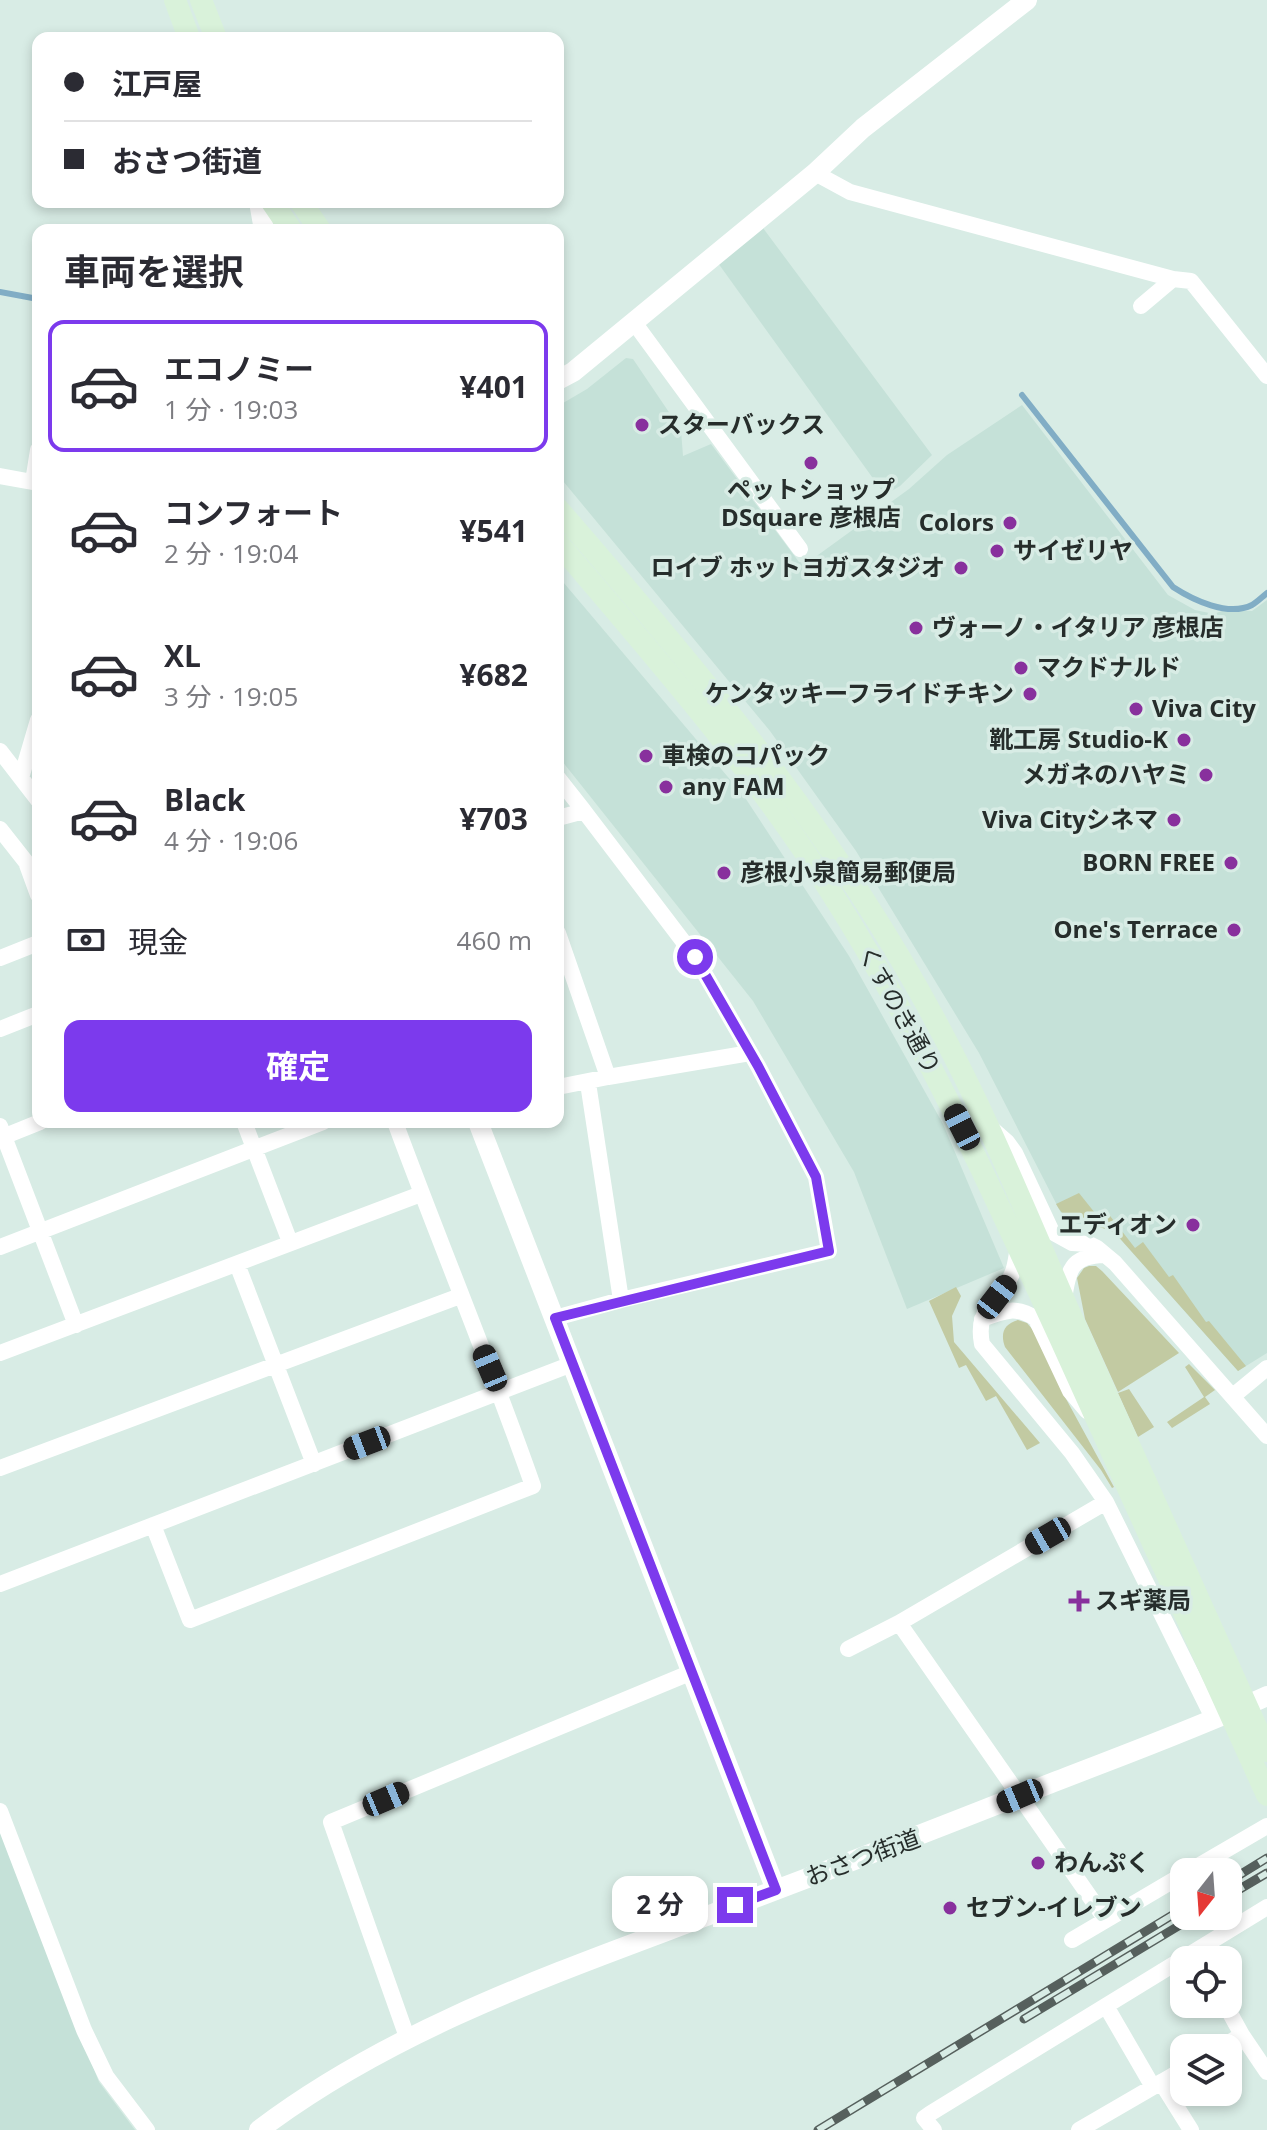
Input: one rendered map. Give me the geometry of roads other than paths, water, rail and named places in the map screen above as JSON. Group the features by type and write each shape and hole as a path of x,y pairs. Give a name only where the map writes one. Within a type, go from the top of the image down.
{"main road":[{"path":"175,0 187,32"},
{"path":"201,0 214,32"},
{"name":"くすのき通り","path":"564,516 725,705 797,799 849,877 934,1018 988,1125 1064,1301 1121,1452 1267,1795"},
{"name":"くすのき通り","path":"564,550 717,733 779,814 833,894 919,1042 1018,1246 1099,1425 1121,1452 1267,1751"}],"street":[{"path":"564,377 815,173 863,128 1027,0"},
{"path":"815,173 850,192 1173,279 1191,281 1267,376"},
{"path":"1141,306 1173,279"},
{"path":"633,321 800,549"},
{"path":"0,476 32,481"},
{"path":"21,778 32,740"},
{"path":"0,751 32,792"},
{"path":"555,1318 829,1251 816,1177 750,1053 695,957 564,786"},
{"path":"564,816 584,811"},
{"path":"0,829 26,862 32,878"},
{"path":"0,958 32,945"},
{"path":"564,950 608,1077"},
{"path":"0,1029 32,1016"},
{"path":"564,1086 750,1053"},
{"path":"588,1083 621,1300"},
{"path":"32,1124 1,1133 76,1325"},
{"path":"988,1125 1015,1153 1052,1232 1072,1243 1089,1244 1137,1286 1267,1436"},
{"path":"246,1128 290,1242"},
{"path":"0,1247 308,1128"},
{"path":"153,1525 190,1620 533,1486 500,1392 460,1296 397,1128"},
{"path":"480,1128 776,1890"},
{"path":"0,1353 421,1194"},
{"path":"1018,1246 1009,1281 978,1327 982,1344 1072,1453 1106,1502 1214,1720"},
{"path":"1064,1301 1070,1269 1084,1257 1104,1255"},
{"path":"237,1264 314,1464"},
{"path":"0,1468 460,1296"},
{"path":"981,1320 1015,1309 1026,1311 1036,1319 1070,1391 1099,1425"},
{"path":"0,1584 572,1364"},
{"path":"1233,1396 1267,1368"},
{"path":"848,1649 899,1623 1106,1502"},
{"path":"899,1623 1106,1920"},
{"path":"407,2037 331,1822 692,1672"},
{"name":"おさつ街道","path":"259,2130 299,2099 407,2037 608,1954 929,1833 1267,1696"},
{"path":"0,1811 84,2030 106,2076 147,2130"},
{"path":"1212,1858 1267,1826"},
{"path":"1072,1940 1170,1882"},
{"path":"1212,1946 1267,1907"},
{"path":"934,2130 924,2118 931,2113 1106,2006 1170,1971"},
{"path":"1106,2006 1191,2130"},
{"path":"1242,2035 1267,2072"},
{"path":"1079,2130 1170,2077"}],"waterway":[{"path":"0,292 32,298"},
{"path":"1022,395 1173,587 1200,602 1232,609 1252,605 1267,593"}],"railway":[{"path":"1242,1873 1267,1858"},
{"path":"1242,1888 1267,1873"},
{"path":"818,2130 1170,1916"},
{"path":"1024,2019 1172,1930"}],"place":[{"name":"スターバックス","path":"642,425"},
{"name":"ペットショップ DSquare 彦根店","path":"811,463"},
{"name":"Colors","path":"1010,523"},
{"name":"サイゼリヤ","path":"997,551"},
{"name":"ロイブ ホットヨガスタジオ","path":"961,568"},
{"name":"ヴォーノ・イタリア 彦根店","path":"916,628"},
{"name":"マクドナルド","path":"1021,668"},
{"name":"ケンタッキーフライドチキン","path":"1030,694"},
{"name":"Viva City","path":"1136,709"},
{"name":"靴工房 Studio-K","path":"1184,740"},
{"name":"車検のコパック","path":"646,756"},
{"name":"メガネのハヤミ","path":"1206,775"},
{"name":"any FAM","path":"666,787"},
{"name":"Viva Cityシネマ","path":"1174,820"},
{"name":"BORN FREE","path":"1231,863"},
{"name":"彦根小泉簡易郵便局","path":"724,873"},
{"name":"One's Terrace","path":"1234,930"},
{"name":"エディオン","path":"1193,1225"},
{"name":"スギ薬局","path":"1079,1601"},
{"name":"わんぷく","path":"1038,1863"},
{"name":"セブン-イレブン","path":"950,1908"}]}
